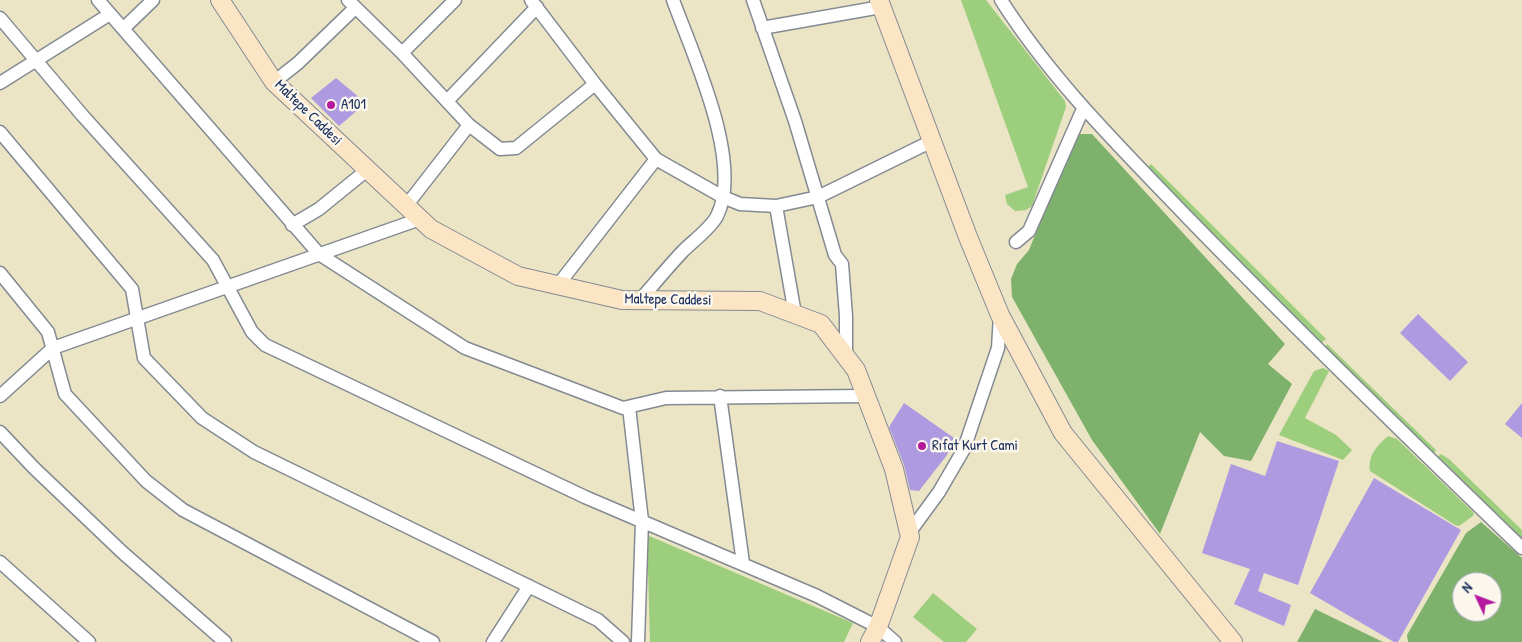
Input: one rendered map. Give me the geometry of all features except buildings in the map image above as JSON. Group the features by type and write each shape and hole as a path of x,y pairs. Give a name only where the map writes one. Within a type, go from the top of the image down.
{"street":[{"path":"98,0 319,254 465,348 623,408 666,398 866,396"},
{"path":"123,29 153,0"},
{"name":"Maltepe Caddesi","path":"220,0 274,82 367,170 431,229 518,276 622,300 760,301 821,324 856,370 894,469 910,537 874,634"},
{"path":"402,53 455,0"},
{"path":"640,300 675,259 717,217 723,198 725,165 710,100 673,0"},
{"path":"752,0 818,197 835,255 842,264 846,316 846,357"},
{"path":"1001,0 1014,21 1083,109 1264,296 1522,548"},
{"path":"762,28 880,3 1000,315 1063,433 1233,642"},
{"path":"274,82 298,63 351,4 402,53 469,126 500,148 516,148 595,84"},
{"path":"447,101 534,4 595,84 656,159 723,198 740,204 776,206 818,197 932,141"},
{"path":"0,82 110,14"},
{"path":"0,18 213,260 252,332 265,345 381,402 642,521 817,596 874,634 894,642"},
{"path":"1016,242 1029,231 1083,109"},
{"path":"406,206 469,126"},
{"path":"0,132 132,288 144,358 202,418 254,452 598,620 623,642"},
{"path":"558,285 656,159"},
{"path":"292,225 319,209 367,170"},
{"path":"776,206 794,314"},
{"path":"0,396 53,348 420,219"},
{"path":"0,273 48,332 65,394 146,482 183,510 433,642"},
{"path":"909,534 939,492 964,448 998,348 1000,315"},
{"path":"720,396 743,564"},
{"path":"629,407 642,521 638,642"},
{"path":"0,432 34,468 122,552 225,642"},
{"path":"0,562 89,642"},
{"path":"493,642 529,586"}],"green space":[{"path":"961,0 986,0 1065,101 1066,107 1032,206 1026,210 1015,211 1007,204 1005,195 1028,187"},
{"path":"1080,134 1092,134 1285,344 1268,364 1292,384 1251,461 1224,456 1200,432 1160,534 1092,440 1012,297 1011,279 1017,264 1029,250 1068,152"},
{"path":"1151,164 1326,339 1320,344 1146,169"},
{"path":"1327,344 1436,450 1432,457 1324,349"},
{"path":"1323,368 1329,371 1305,418 1336,435 1352,450 1343,460 1279,435 1314,371"},
{"path":"1388,436 1397,439 1474,513 1473,516 1459,526 1455,525 1370,471 1370,460 1374,452"},
{"path":"1441,454 1449,459 1522,530 1522,542 1435,459"},
{"path":"1481,522 1522,558 1522,642 1408,642 1407,635 1466,533"},
{"path":"647,535 853,623 844,642 650,642"},
{"path":"933,593 977,629 966,642 944,642 913,617"},
{"path":"1315,609 1383,642 1297,642"}],"place":[{"name":"A101","path":"331,105"},
{"name":"Rıfat Kurt Cami","path":"922,446"}]}
